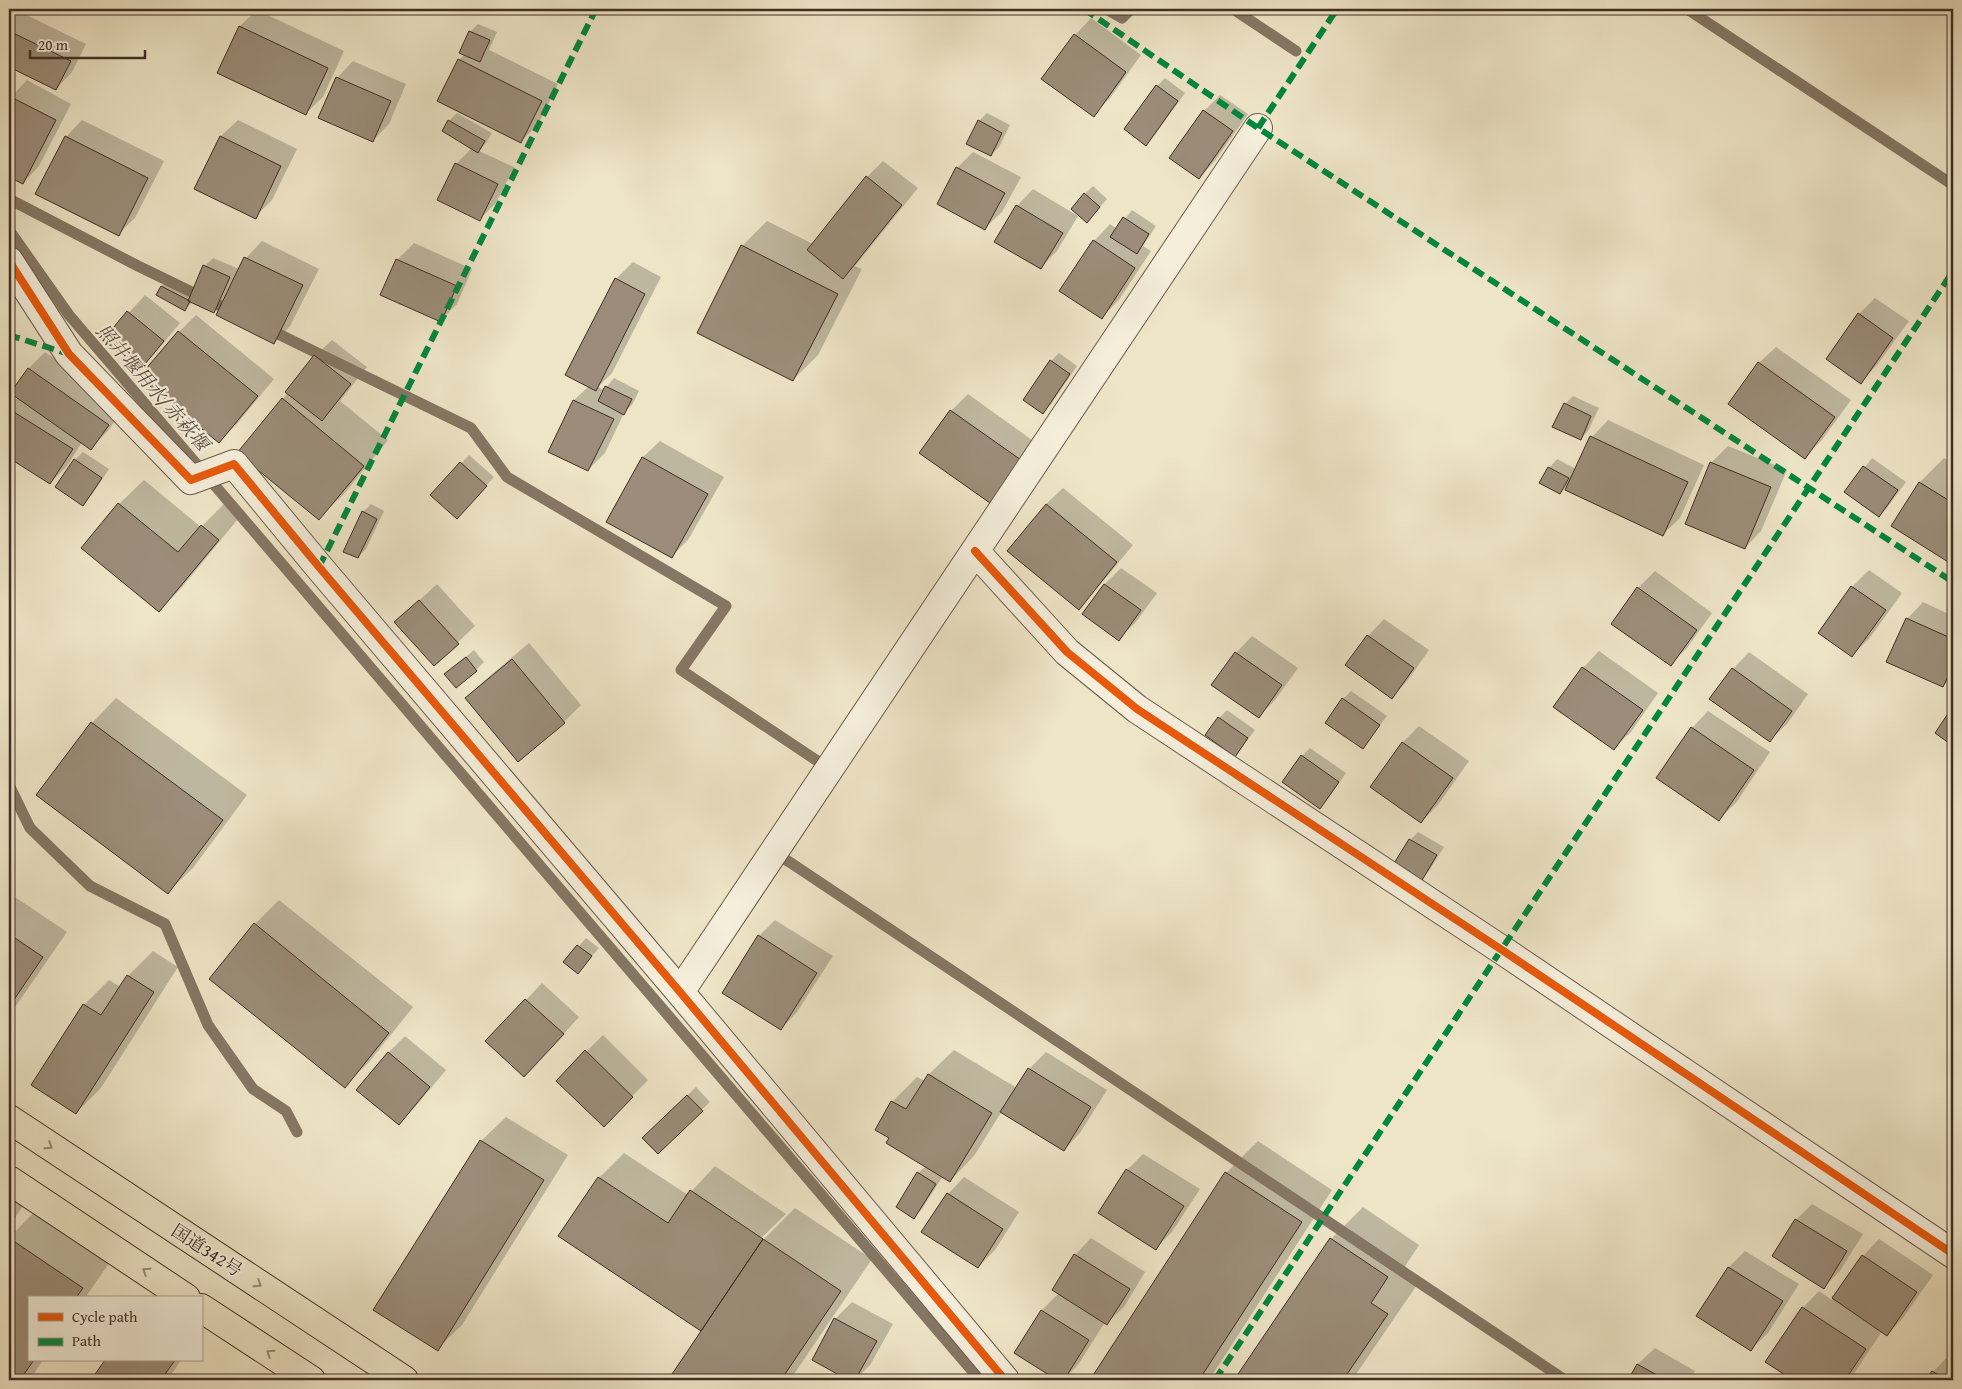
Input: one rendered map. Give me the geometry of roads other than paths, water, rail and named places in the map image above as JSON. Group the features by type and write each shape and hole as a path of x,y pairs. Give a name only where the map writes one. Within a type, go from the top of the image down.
{"highway":[{"name":"国道342号","path":"9,1119 404,1380"},
{"path":"9,1180 183,1296"},
{"path":"202,1309 311,1380"}],"street":[{"path":"680,992 1258,128"},
{"path":"9,261 68,354 191,480 234,464 1005,1380"},
{"path":"975,551 1067,652 1137,709 1518,961 1953,1254"}],"waterway":[{"path":"1106,9 1122,18 1131,9"},
{"path":"1233,9 1296,51"},
{"path":"1687,9 1953,185"},
{"path":"9,199 138,266 233,312"},
{"name":"照井堰用水/赤萩堰","path":"9,230 69,315 980,1380"},
{"path":"266,328 471,428 507,477 726,606 681,670 822,764 817,772"},
{"path":"9,785 30,828 90,886 165,924 208,1025 253,1089 286,1111 297,1132"},
{"path":"774,853 1565,1380"}]}
